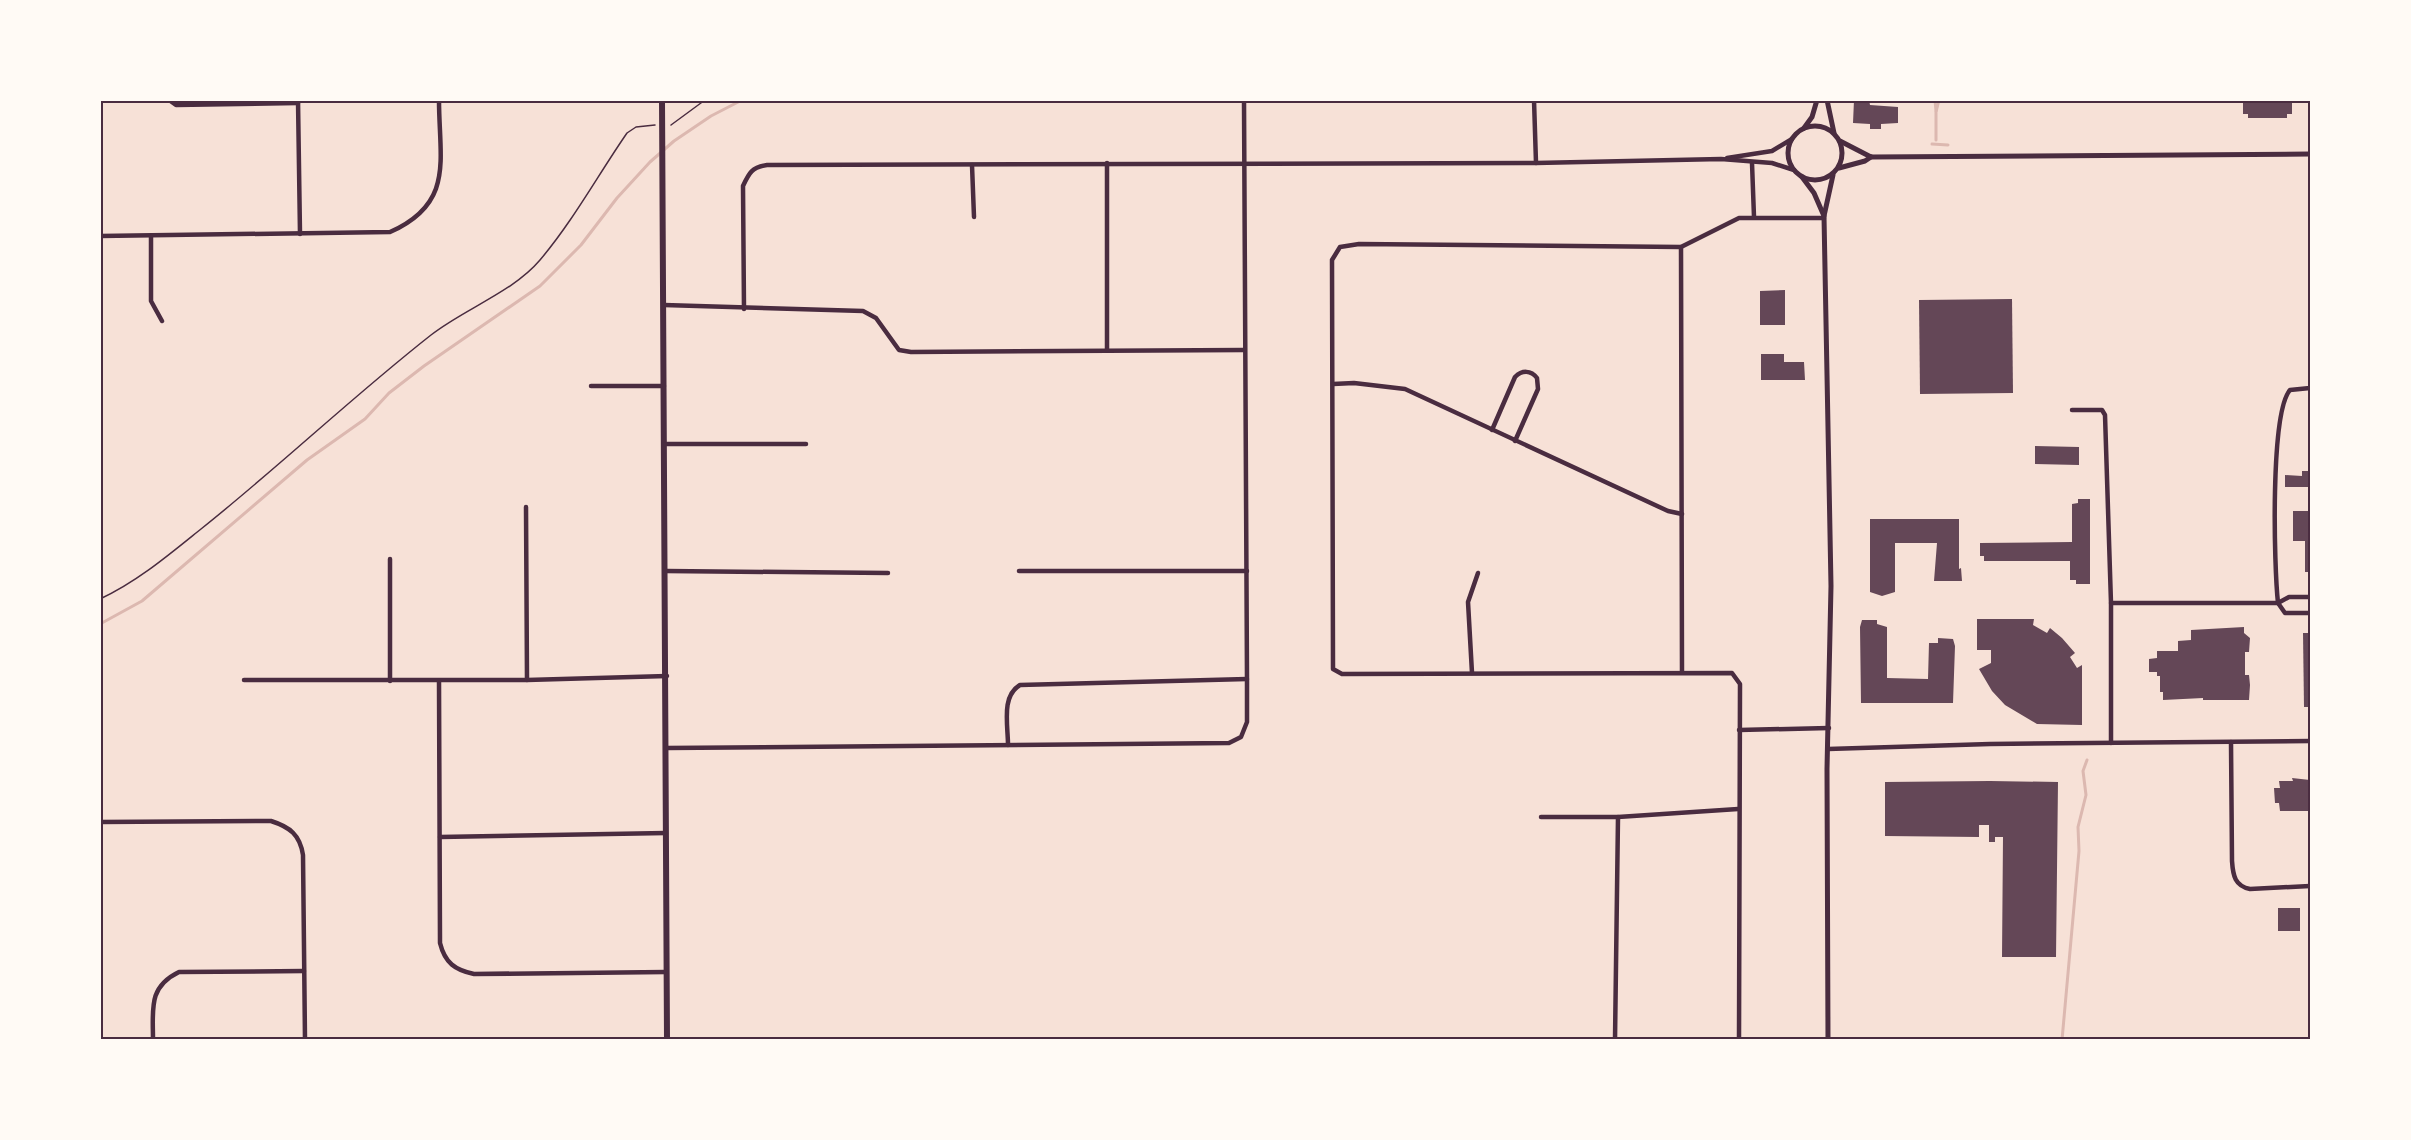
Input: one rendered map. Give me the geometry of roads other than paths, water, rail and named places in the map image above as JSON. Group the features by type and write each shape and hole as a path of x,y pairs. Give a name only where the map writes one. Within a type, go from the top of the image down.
{"main road":[{"path":"662,100 667,676 667,1040"}],"street":[{"path":"169,100 176,105 298,102 300,234"},
{"path":"100,236 390,232 412,222 427,207 440,186 439,100"},
{"path":"667,748 1229,743 1241,737 1247,722 1244,100"},
{"path":"1534,100 1536,163"},
{"path":"744,309 743,186 749,172 757,166 1536,163 1721,159 1772,151 1792,139 1812,117 1817,100"},
{"path":"1827,100 1834,133 1840,141 1871,157 2310,154"},
{"path":"1803,129 1819,126 1834,133"},
{"path":"1792,139 1788,154 1794,170"},
{"path":"1828,1040 1829,384 1824,217 1836,171 1842,158 1840,141"},
{"path":"1802,177 1819,180 1871,157"},
{"path":"1721,159 1772,163 1794,170 1814,193 1824,217"},
{"path":"1107,163 1107,350"},
{"path":"1752,163 1754,217"},
{"path":"972,165 974,217"},
{"path":"1739,1040 1740,684 1732,673 1342,674 1333,669 1331,656 1332,260 1340,248 1359,244 1681,247 1739,218 1824,217"},
{"path":"151,237 151,301 162,321"},
{"path":"1681,247 1682,672"},
{"path":"664,305 863,311 876,318 899,350 911,352 1244,350"},
{"path":"1492,429 1515,377 1522,372 1530,372 1537,378 1538,389 1515,441"},
{"path":"1333,384 1354,383 1405,389 1668,511 1682,514"},
{"path":"591,386 664,386"},
{"path":"2310,388 2289,390 2282,403 2278,422 2278,603 2285,613 2310,613"},
{"path":"2072,410 2102,410 2105,416 2111,603 2111,743"},
{"path":"665,444 806,444"},
{"path":"526,507 527,680"},
{"path":"390,559 390,681"},
{"path":"666,571 888,573"},
{"path":"1019,571 1247,571"},
{"path":"1472,673 1468,602 1478,573"},
{"path":"2111,603 2278,603 2289,597 2310,597"},
{"path":"244,680 439,681 667,676"},
{"path":"1008,745 1008,701 1014,689 1020,685 1247,679"},
{"path":"439,681 440,943 447,962 458,971 474,974 666,972"},
{"path":"1739,730 1829,728"},
{"path":"1828,748 2310,741"},
{"path":"2231,742 2232,861 2235,880 2241,886 2250,889 2310,886"},
{"path":"1540,817 1618,817 1738,809"},
{"path":"1615,1040 1618,817"},
{"path":"100,822 271,821 286,826 296,833 302,844 303,855 304,1040"},
{"path":"440,837 666,833"},
{"path":"153,1040 154,997 167,978 179,972 304,971"}],"waterway":[{"path":"100,624 142,601 307,460 365,419 389,393 540,286 581,245 617,198 650,162 674,141 711,116 742,100"},
{"path":"1935,100 1936,111"},
{"path":"1936,140 1936,112 1939,100"},
{"path":"1932,144 1948,145"},
{"path":"2062,1040 2079,851 2078,827 2086,795 2083,771 2087,760"}]}
